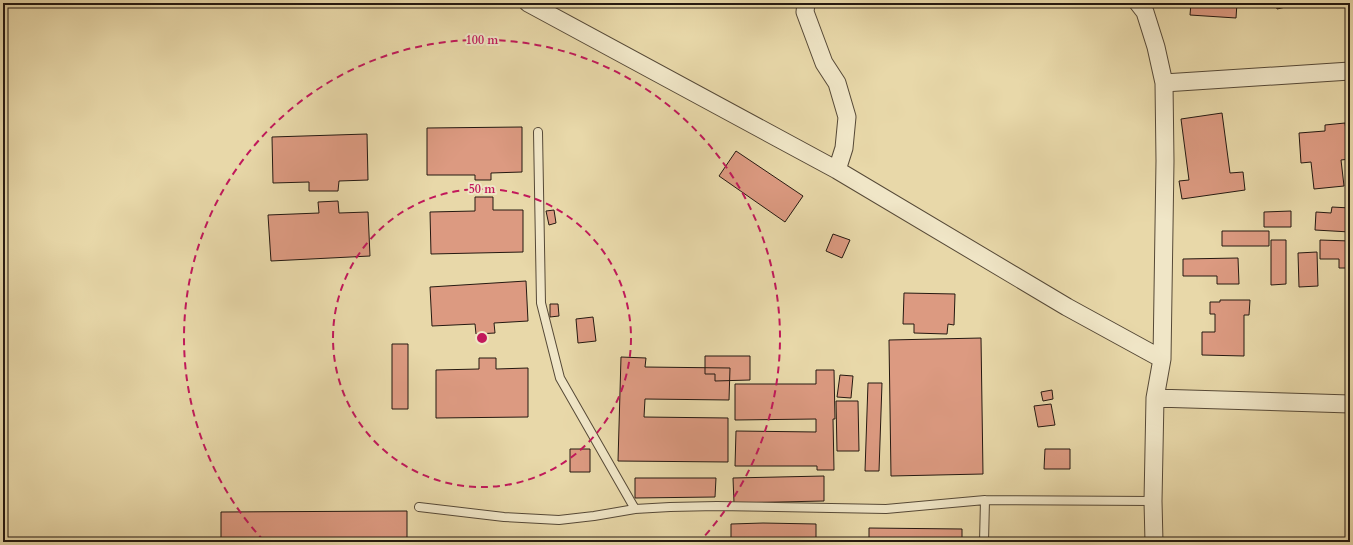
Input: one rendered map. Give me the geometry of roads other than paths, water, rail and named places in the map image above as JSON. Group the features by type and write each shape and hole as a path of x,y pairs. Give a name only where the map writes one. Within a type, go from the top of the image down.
{"street":[{"path":"528,3 837,170 1068,307 1162,358"},
{"path":"806,3 805,12 824,63 837,83 847,117 844,148 837,170"},
{"path":"1138,3 1145,12 1156,46 1164,83 1165,161 1162,358 1155,398 1153,500 1154,542"},
{"path":"1164,83 1350,71"},
{"path":"1155,398 1350,404"}],"lane":[{"path":"538,132 541,303 560,378 635,509"},
{"path":"984,542 986,500"},
{"path":"419,508 504,517 559,520 635,509 717,506 886,508 986,500 1153,500"}]}
